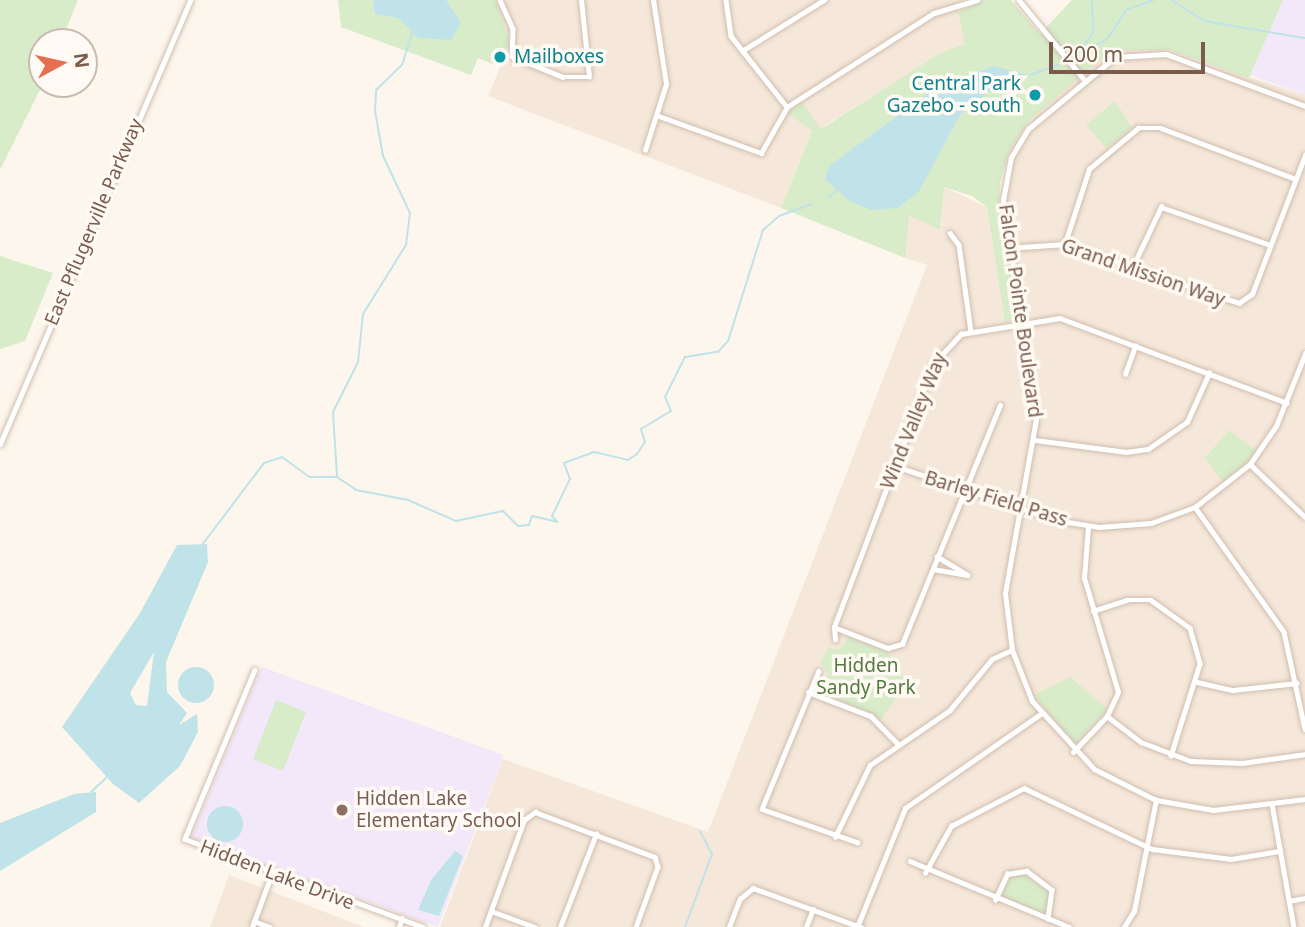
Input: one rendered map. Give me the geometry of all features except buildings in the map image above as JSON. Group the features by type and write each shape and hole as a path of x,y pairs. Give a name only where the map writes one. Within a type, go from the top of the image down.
{"street":[{"name":"East Pflugerville Parkway","path":"0,444 190,0"},
{"path":"500,0 513,29 512,56 563,77 589,77 581,0"},
{"path":"645,150 659,116 666,84 653,0"},
{"path":"726,0 731,36 787,107"},
{"path":"742,51 824,0"},
{"path":"659,116 761,153 787,107 934,13 977,0"},
{"path":"1019,0 1083,78"},
{"name":"Falcon Pointe Boulevard","path":"1305,106 1154,51 1115,57 1083,78 1036,119 1012,157 1003,200 1035,440 1005,584 1012,650 1040,714 1073,752 1156,800 1213,810 1305,799"},
{"path":"1065,244 1083,178 1138,128 1161,128 1296,179"},
{"name":"Grand Mission Way","path":"1008,248 1065,244 1234,304 1252,293 1305,155"},
{"path":"1132,268 1150,219 1161,207 1270,245"},
{"path":"950,233 958,244 971,331"},
{"name":"Wind Valley Way","path":"835,640 834,627 940,352 971,331 1060,318 1287,403"},
{"path":"1125,374 1135,346"},
{"name":"Barley Field Pass","path":"895,466 1021,511 1088,527 1151,523 1195,507 1250,464 1287,403 1305,354"},
{"path":"1035,440 1148,449 1187,422 1209,373"},
{"path":"834,627 888,648 901,644 1000,405"},
{"path":"1250,464 1305,517"},
{"path":"1195,507 1278,620 1297,683 1305,729"},
{"path":"1073,752 1107,716 1118,680 1084,578 1088,527"},
{"path":"933,569 967,575 937,557"},
{"path":"1093,611 1140,599 1172,610 1195,638 1197,682 1171,756"},
{"path":"835,837 862,774 949,711 992,659 1012,650"},
{"name":"Hidden Lake Drive","path":"256,670 185,839 423,927"},
{"path":"818,671 762,809 835,837 857,842"},
{"path":"1197,682 1233,690 1297,683"},
{"path":"808,692 871,716 899,745"},
{"path":"729,927 740,899 753,888 858,927 905,807 1040,714"},
{"path":"1107,716 1171,756 1226,764 1305,754"},
{"path":"925,873 951,826 1024,788 1144,848 1205,858 1280,851"},
{"path":"1124,927 1134,911 1144,848 1156,800"},
{"path":"1272,804 1294,927"},
{"path":"485,927 526,816 539,813 596,834 658,862 636,927"},
{"path":"560,927 596,834"},
{"path":"910,862 925,873 1069,927"},
{"path":"995,900 1007,874 1027,871 1052,890 1048,919"},
{"path":"252,927 272,873"},
{"path":"1289,901 1305,898"},
{"path":"806,927 813,909"},
{"path":"491,911 535,927"},
{"path":"399,927 402,918"},
{"path":"254,921 270,927"}],"shaded area":[{"path":"496,0 962,0 958,12 966,44 940,53 820,129 800,103 791,109 788,113 812,131 781,208 488,96 510,44"},
{"path":"1283,0 1305,0 1305,95 1250,75"},
{"path":"1154,47 1305,95 1305,927 440,927 503,759 708,832 927,265 905,258 904,223 909,216 944,226 937,217 944,187 987,207 1005,323 1016,316 999,220 1010,150 1038,112 1096,63 1121,50"},
{"name":"Hidden Lake Elementary School","path":"262,667 504,755 438,927 191,838"},
{"path":"229,875 364,927 210,927"}],"green space":[{"path":"0,0 78,0 67,28 28,28 28,98 36,98 0,170"},
{"path":"338,0 496,0 510,44 498,66 478,58 471,75 341,27"},
{"path":"983,0 1011,0 1040,34 1072,0 1283,0 1249,78 1169,50 1121,50 1096,63 1030,120 1010,150 1000,182 999,220 1016,316 1005,323 987,207 972,196 944,187 940,229 909,216 905,258 781,208 812,131 787,113 802,102 821,129 940,53 965,44 958,12"},
{"path":"1115,101 1132,128 1107,149 1086,125"},
{"path":"0,256 53,273 25,341 0,349"},
{"path":"1229,430 1257,451 1225,485 1205,458"},
{"name":"Hidden Sandy Park","path":"849,637 888,652 907,683 881,719 814,689 828,674 821,662 828,648 839,650"},
{"path":"1070,677 1108,709 1074,745 1034,695"},
{"path":"276,700 306,712 283,771 253,759"},
{"path":"1021,872 1049,892 1045,914 1001,897 1005,881"}],"water":[{"path":"373,0 446,0 461,23 451,40 419,38 398,18 375,14"},
{"path":"993,66 1030,75 1003,81 960,115 919,191 898,208 872,210 851,202 825,180 829,166 930,92"},
{"path":"207,544 208,562 166,662 167,692 187,713 179,725 197,714 198,732 180,766 139,803 113,784 62,727 140,613 177,545","holes":["154,652 147,706 136,705 130,693"]},
{"path":"196,667 208,673 214,685 208,697 196,703 184,697 178,685 184,673"},
{"path":"96,792 96,812 0,871 0,823 74,794"},
{"path":"225,806 238,811 243,824 238,837 225,842 212,837 207,824 212,811"},
{"path":"455,851 463,856 439,916 418,910 431,880"}],"waterway":[{"path":"1078,55 1093,32 1092,0"},
{"path":"1077,56 1108,38 1126,10 1154,0"},
{"path":"1171,0 1204,21 1305,38"},
{"path":"337,476 333,412 358,362 363,314 406,245 410,213 383,156 375,111 376,90 402,65 413,31"},
{"path":"1030,75 1058,65"},
{"path":"828,197 836,191"},
{"path":"202,545 264,463 282,457 310,477 337,477 356,490 408,500 456,521 503,511 518,526 529,525 532,516 557,522 552,516 570,479 564,463 594,452 628,460 637,454 645,442 641,429 671,411 665,397 685,357 718,352 728,341 763,230 779,216 812,204"},
{"path":"91,792 108,776"},
{"path":"685,927 712,854 700,831"}],"place":[{"name":"Mailboxes","path":"500,57"},
{"name":"Central Park Gazebo - south","path":"1035,95"},
{"name":"Hidden Lake Elementary School","path":"342,810"}]}
